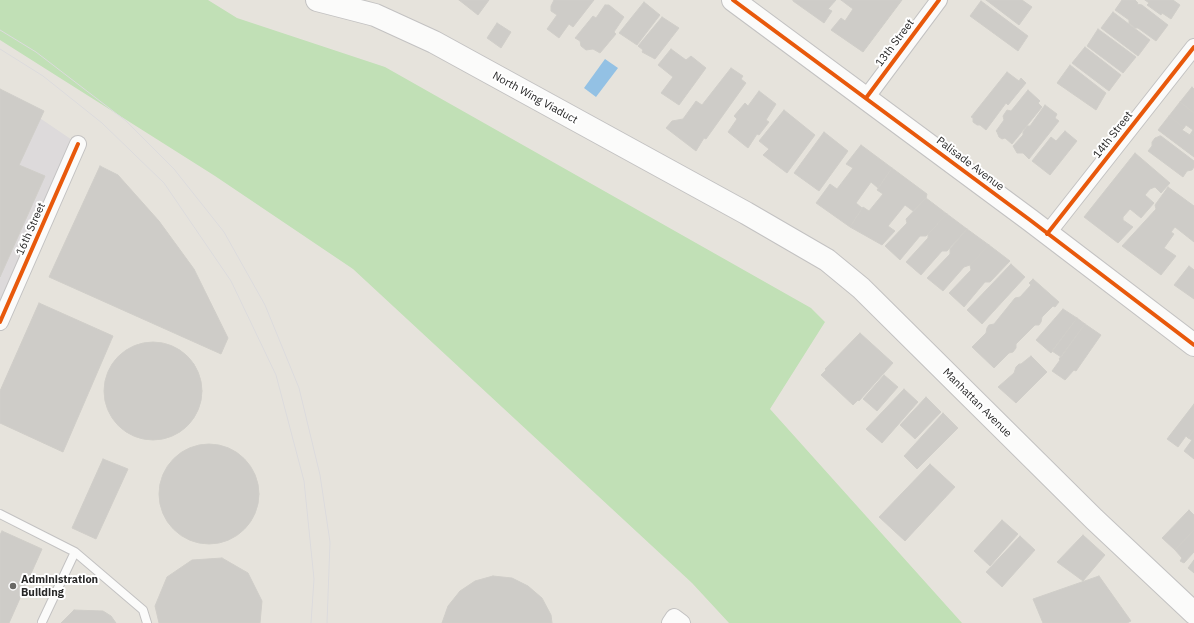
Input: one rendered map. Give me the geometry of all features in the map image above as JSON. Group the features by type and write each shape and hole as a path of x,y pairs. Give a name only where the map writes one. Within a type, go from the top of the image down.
{"main road":[{"name":"North Wing Viaduct","path":"317,0 375,15 434,42 746,213"},
{"name":"Palisade Avenue","path":"733,0 1024,216 1194,345"},
{"name":"Manhattan Avenue","path":"746,213 827,260 861,288 1094,519 1194,613"}],"street":[{"name":"13th Street","path":"866,98 939,0"},
{"name":"14th Street","path":"1046,234 1194,47"},
{"name":"16th Street","path":"0,322 78,144"}],"lane":[{"path":"0,514 75,552 143,610 147,623"},
{"path":"42,622 75,552"}],"shaded area":[{"path":"0,91 78,144 0,322"}],"green space":[{"path":"0,0 208,0 237,18 385,67 811,308 825,322 770,409 962,623 729,623 692,583 353,269 215,176 0,40"}],"water":[{"path":"605,59 618,68 596,97 584,88"}],"building":[{"path":"459,0 489,0 478,15"},
{"path":"554,0 594,0 573,27 569,24 559,38 547,29 557,15 551,11 551,6"},
{"path":"793,0 836,0 828,9 832,11 824,23"},
{"path":"841,0 902,0 863,52 831,30 841,18 845,21 853,9"},
{"path":"986,0 1022,0 1032,7 1019,25"},
{"path":"1122,0 1135,0 1138,3 1137,4 1142,5 1168,25 1156,41 1138,28 1135,28 1129,23 1129,20 1115,10"},
{"path":"1145,0 1173,0 1180,5 1171,19 1162,13 1161,15 1147,5 1149,3"},
{"path":"981,1 1028,36 1018,51 970,16"},
{"path":"644,2 660,15 637,45 619,33"},
{"path":"605,5 609,5 624,17 614,32 616,34 600,53 593,49 586,50 581,46 580,41 575,38 593,16 596,18"},
{"path":"1113,12 1150,40 1138,56 1101,28"},
{"path":"662,17 679,28 655,59 642,52 643,50 638,46"},
{"path":"497,23 511,32 501,48 487,38"},
{"path":"1098,29 1136,57 1123,73 1087,46"},
{"path":"1085,47 1121,75 1109,91 1072,63"},
{"path":"671,49 686,60 691,56 706,68 679,105 661,93 673,77 658,65"},
{"path":"1070,65 1106,93 1096,110 1057,83"},
{"path":"731,68 743,76 741,79 746,83 706,139 704,138 696,151 666,128 672,121 683,119 696,101 702,105"},
{"path":"1007,72 1019,81 1021,78 1026,83 1008,105 1006,103 986,130 973,122 973,118 971,117"},
{"path":"1192,87 1194,89 1194,113 1180,102"},
{"path":"0,89 44,111 19,165 45,176 0,277"},
{"path":"1028,90 1040,101 1038,103 1042,107 1012,144 1005,138 1002,139 999,137 996,131 1004,120 1003,116 1007,110 1011,111"},
{"path":"759,91 776,104 766,120 769,122 759,135 757,134 748,148 728,132 737,119 734,116 745,103 748,106"},
{"path":"1180,102 1194,113 1194,136 1191,133 1193,130 1186,125 1184,128 1169,116"},
{"path":"1045,105 1057,114 1055,118 1059,121 1029,159 1023,153 1017,153 1013,146 1023,135 1023,132 1027,126 1030,126"},
{"path":"784,110 815,135 787,173 763,155 769,149 759,141"},
{"path":"1169,116 1184,128 1182,130 1190,135 1191,133 1194,136 1194,157 1158,130"},
{"path":"1065,131 1077,141 1050,175 1032,161 1051,137 1056,141"},
{"path":"824,132 848,151 819,191 794,173"},
{"path":"1160,136 1194,161 1194,167 1192,170 1187,171 1183,177 1148,151 1155,138"},
{"path":"861,145 892,168 878,188 871,182 856,203 862,208 850,227 816,203 830,184 837,189 853,168 846,164"},
{"path":"1135,153 1170,183 1161,193 1155,187 1150,189 1145,195 1154,203 1141,218 1130,209 1123,217 1123,220 1133,227 1118,243 1084,217"},
{"path":"100,166 118,175 159,221 194,269 228,338 221,354 49,277"},
{"path":"892,168 927,194 926,198 913,211 905,205 888,226 895,231 882,245 850,227 863,207 869,211 883,194 877,190"},
{"path":"1168,187 1194,206 1194,242 1175,227 1171,232 1174,234 1164,248 1176,256 1161,275 1122,246 1156,209 1155,205"},
{"path":"926,198 947,214 926,236 920,236 900,260 885,246 907,223 906,219"},
{"path":"947,214 967,229 947,251 942,251 921,275 906,262 928,238 928,234"},
{"path":"967,229 989,245 970,265 964,267 943,291 927,278 950,254 950,249"},
{"path":"989,245 1010,261 990,282 985,282 964,307 949,293 971,270 970,265"},
{"path":"1011,264 1025,277 982,324 967,310"},
{"path":"1189,266 1194,270 1194,299 1174,285"},
{"path":"1033,279 1059,302 1042,317 1039,325 1035,325 1016,344 1016,348 1013,352 1009,353 994,368 972,347 986,333 989,325 994,324 1015,298 1020,297 1031,285 1029,283"},
{"path":"39,303 113,336 63,452 0,423 0,391"},
{"path":"1063,309 1077,318 1051,353 1036,340"},
{"path":"1077,318 1085,324 1061,357 1052,351"},
{"path":"1085,324 1101,335 1076,371 1074,370 1065,380 1052,371"},
{"path":"860,333 893,363 859,401 858,400 853,405 821,375"},
{"path":"153,342 172,346 187,357 198,372 202,391 198,410 187,425 172,436 153,440 134,436 119,425 108,410 104,391 108,372 119,357 134,346"},
{"path":"1031,356 1047,372 1016,403 998,387 1014,373 1019,364"},
{"path":"884,375 898,387 877,411 863,399"},
{"path":"904,389 918,402 882,443 866,429"},
{"path":"926,397 941,412 915,439 900,425"},
{"path":"1194,404 1194,430 1188,438 1186,436 1178,447 1167,439"},
{"path":"943,413 958,428 917,469 904,456"},
{"path":"1194,430 1194,459 1184,451 1192,440 1188,438"},
{"path":"209,444 228,448 245,458 255,475 259,494 255,513 245,530 228,540 209,544 190,540 173,530 163,513 159,494 163,475 173,458 190,448"},
{"path":"103,459 128,469 96,539 72,528"},
{"path":"930,464 955,487 905,541 879,517"},
{"path":"1189,510 1194,515 1194,530 1175,550 1162,538"},
{"path":"1002,520 1018,534 990,566 974,551"},
{"path":"1194,530 1194,552 1184,563 1180,561 1182,558 1175,550"},
{"name":"Administration Building","path":"2,531 42,549 9,623 0,623 0,535"},
{"path":"1083,535 1105,555 1083,581 1057,562"},
{"path":"1020,536 1035,550 1002,587 986,572"},
{"path":"222,558 248,573 262,601 260,623 159,623 155,606 167,577 192,560"},
{"path":"1194,560 1194,573 1188,568"},
{"path":"493,576 512,578 528,586 542,598 551,615 552,623 442,623 448,606 460,591 475,581"},
{"path":"1099,576 1131,621 1127,623 1043,623 1033,599"},
{"path":"74,610 103,611 111,616 116,623 61,623"}],"tram line":[{"path":"0,30 36,52 126,121 174,169 224,232 265,305 299,388 320,475 330,542 327,623"},
{"path":"0,49 43,76 102,123 164,183 231,281 276,375 304,481 314,579 311,623"}],"cycle path":[{"path":"733,0 1030,220 1194,345"},
{"path":"866,98 939,0"},
{"path":"1047,234 1194,47"},
{"path":"0,322 78,144"}],"place":[{"name":"Administration Building","path":"13,586"}]}
